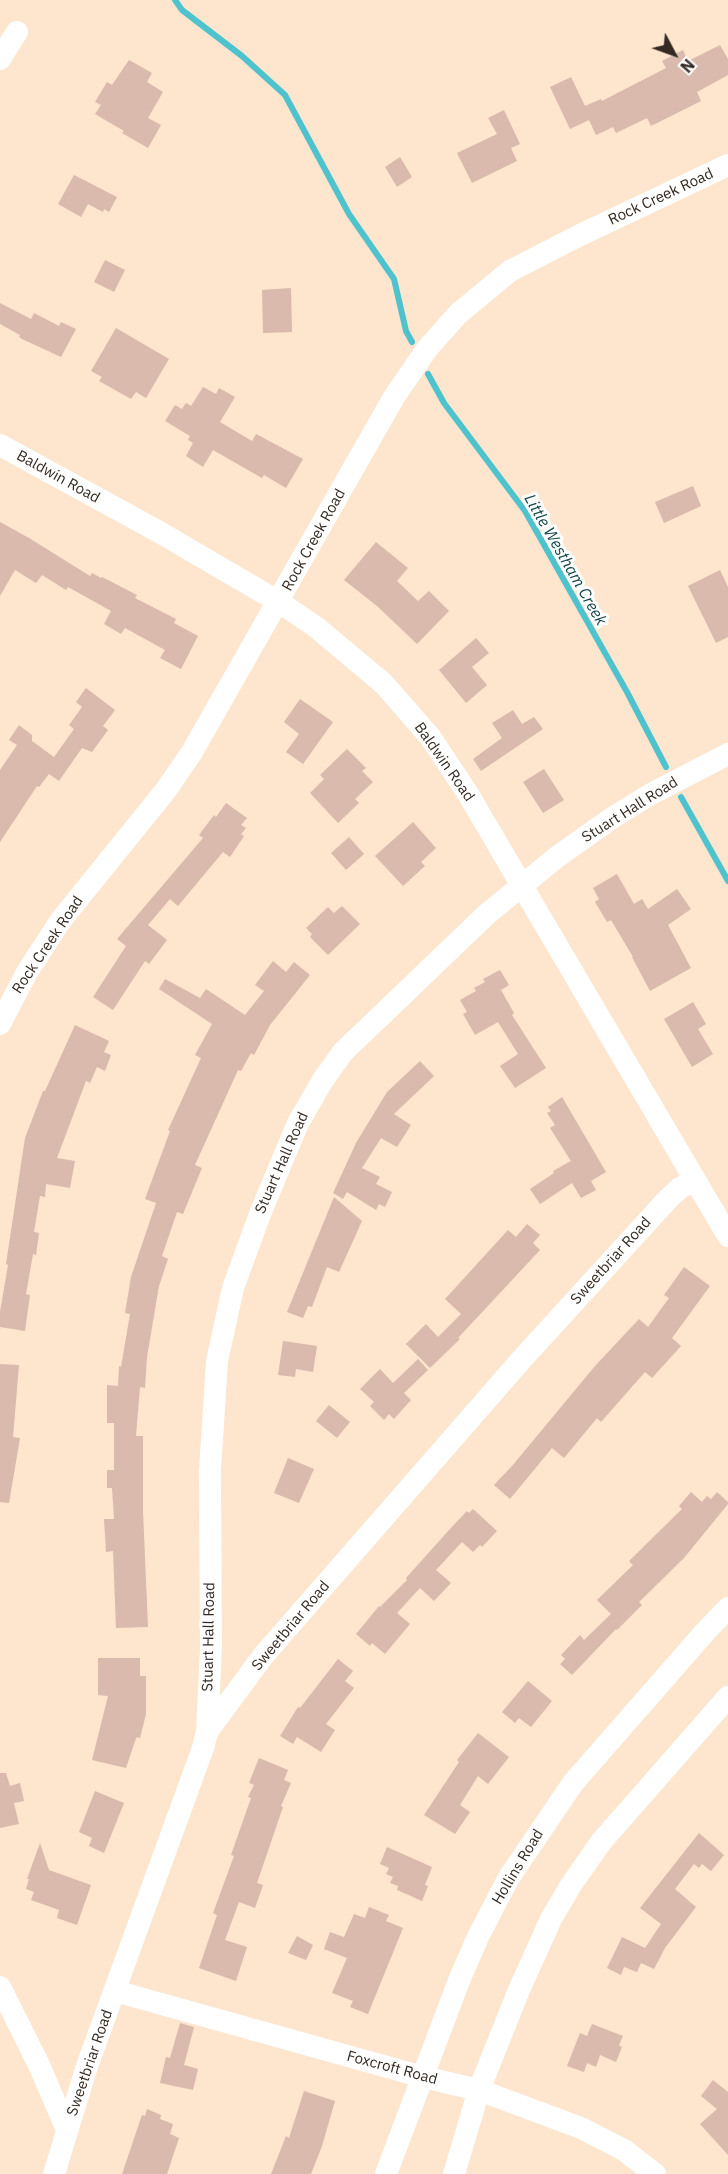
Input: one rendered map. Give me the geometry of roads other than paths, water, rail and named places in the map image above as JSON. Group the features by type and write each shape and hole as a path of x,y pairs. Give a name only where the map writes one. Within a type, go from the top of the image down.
{"street":[{"path":"0,59 17,32"},
{"name":"Rock Creek Road","path":"0,1024 27,972 61,921 166,790 192,752 394,397 427,349 458,314 510,271 728,165"},
{"name":"Baldwin Road","path":"0,445 161,533 279,602 316,627 384,684 431,738 468,794 728,1236"},
{"name":"Stuart Hall Road","path":"207,1732 211,1648 210,1470 217,1361 233,1288 260,1214 298,1123 322,1080 343,1052 487,914 612,818 651,794 728,754"},
{"name":"Sweetbriar Road","path":"54,2174 87,2066 116,1991 207,1732 263,1656 522,1359 668,1199 680,1188 695,1180"},
{"name":"Hollins Road","path":"386,2174 460,1978 508,1879 573,1783 728,1608"},
{"path":"454,2174 479,2090 519,1990 546,1929 571,1885 601,1842 728,1697"},
{"path":"0,1987 39,2065 67,2130"},
{"name":"Foxcroft Road","path":"116,1991 423,2077 479,2090 581,2128 624,2150 655,2174"}],"waterway":[{"name":"Little Westham Creek","path":"175,0 182,10 242,56 285,95 349,214 394,279 406,331 412,342"},
{"name":"Little Westham Creek","path":"428,374 444,403 525,511 627,692 666,767"},
{"name":"Little Westham Creek","path":"681,797 728,881"}]}
